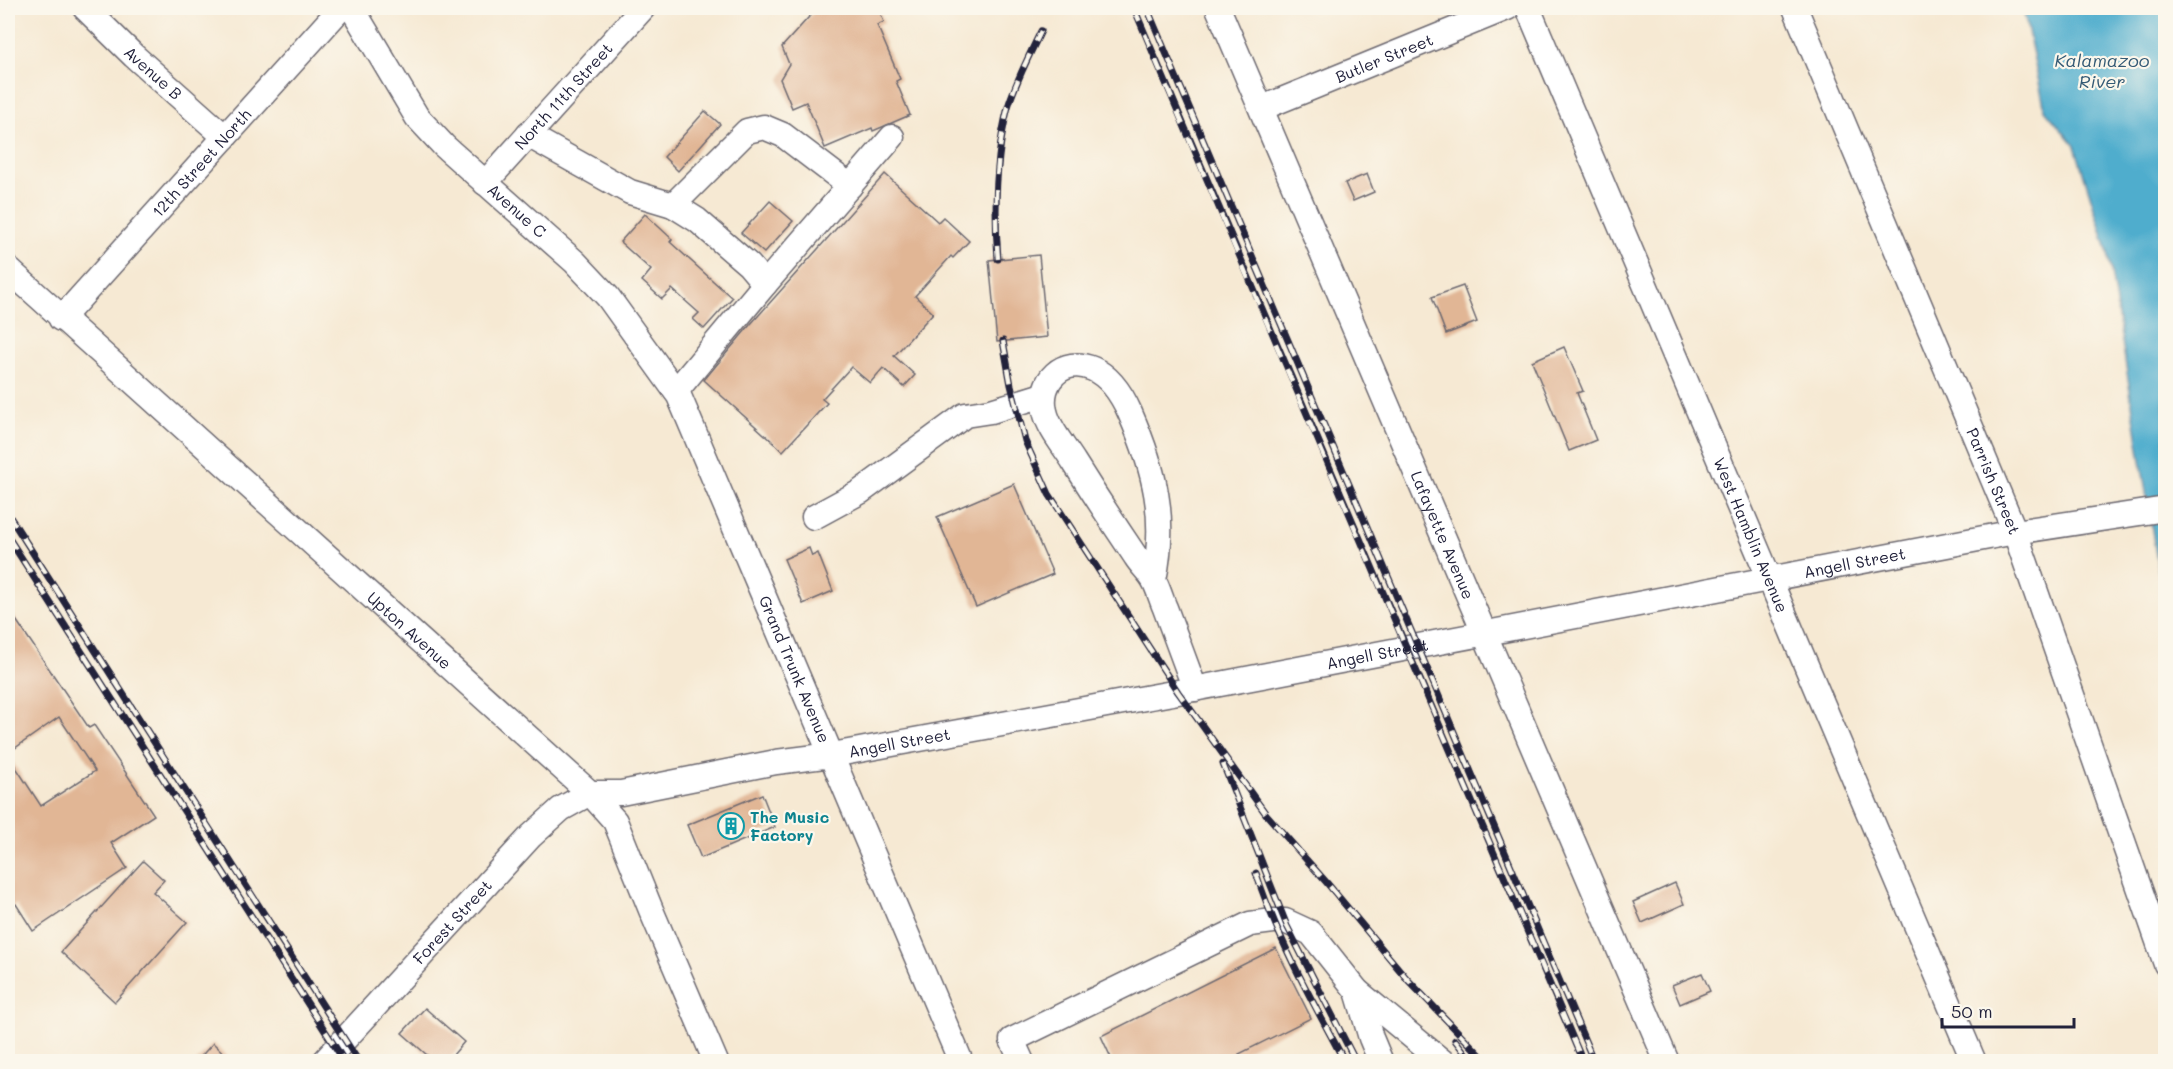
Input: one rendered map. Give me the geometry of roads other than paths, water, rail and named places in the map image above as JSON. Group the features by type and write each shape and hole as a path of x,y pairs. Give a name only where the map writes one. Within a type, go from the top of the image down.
{"street":[{"name":"Avenue B","path":"85,8 134,56 225,137"},
{"name":"12th Street North","path":"62,319 342,8"},
{"name":"Avenue C","path":"352,8 417,117 444,146 582,269 608,297 681,401"},
{"name":"North 11th Street","path":"485,183 642,8"},
{"name":"Lafayette Avenue","path":"1218,8 1667,1062"},
{"name":"Butler Street","path":"1262,108 1507,8"},
{"name":"West Hamblin Avenue","path":"1528,8 1974,1062"},
{"name":"Parrish Street","path":"1795,8 2015,532 2166,964"},
{"path":"673,205 747,131 764,127 783,135 850,186"},
{"path":"528,135 630,192 673,205 697,219 749,265 765,284"},
{"path":"681,401 765,284 892,137"},
{"name":"Upton Avenue","path":"8,269 590,793 615,821 717,1062"},
{"path":"1154,580 1160,552 1159,506 1154,477 1140,436 1125,402 1110,380 1093,369 1077,365 1061,369 1048,380 1042,395 1045,413 1053,431 1138,560 1154,580 1195,689"},
{"path":"814,517 860,492 965,415 991,411 1042,395"},
{"name":"Grand Trunk Avenue","path":"681,401 961,1062"},
{"name":"Angell Street","path":"590,793 621,793 776,762 832,755 1195,689 2015,532 2166,509"},
{"name":"Forest Street","path":"324,1062 531,836 561,809 590,793"},
{"path":"1022,1062 1012,1040 1250,924 1273,921 1285,921 1311,933 1357,991 1443,1062"},
{"path":"1357,991 1381,1062"}],"water":[{"name":"Kalamazoo River","path":"2023,8 2165,8 2165,605 2108,253 2075,146 2045,110"}],"railway":[{"path":"1134,8 1583,1062"},
{"path":"1147,8 1594,1062"},
{"path":"998,259 996,221 1000,145 1008,107 1041,31"},
{"path":"1003,341 1025,441 1049,494 1178,692 1266,814 1408,980 1487,1062"},
{"path":"8,514 359,1062"},
{"path":"8,537 345,1062"},
{"path":"1223,764 1287,926 1356,1062"},
{"path":"1256,873 1285,946 1345,1062"},
{"path":"1455,1040 1472,1062"}],"place":[{"name":"The Music Factory","path":"731,826"}]}
